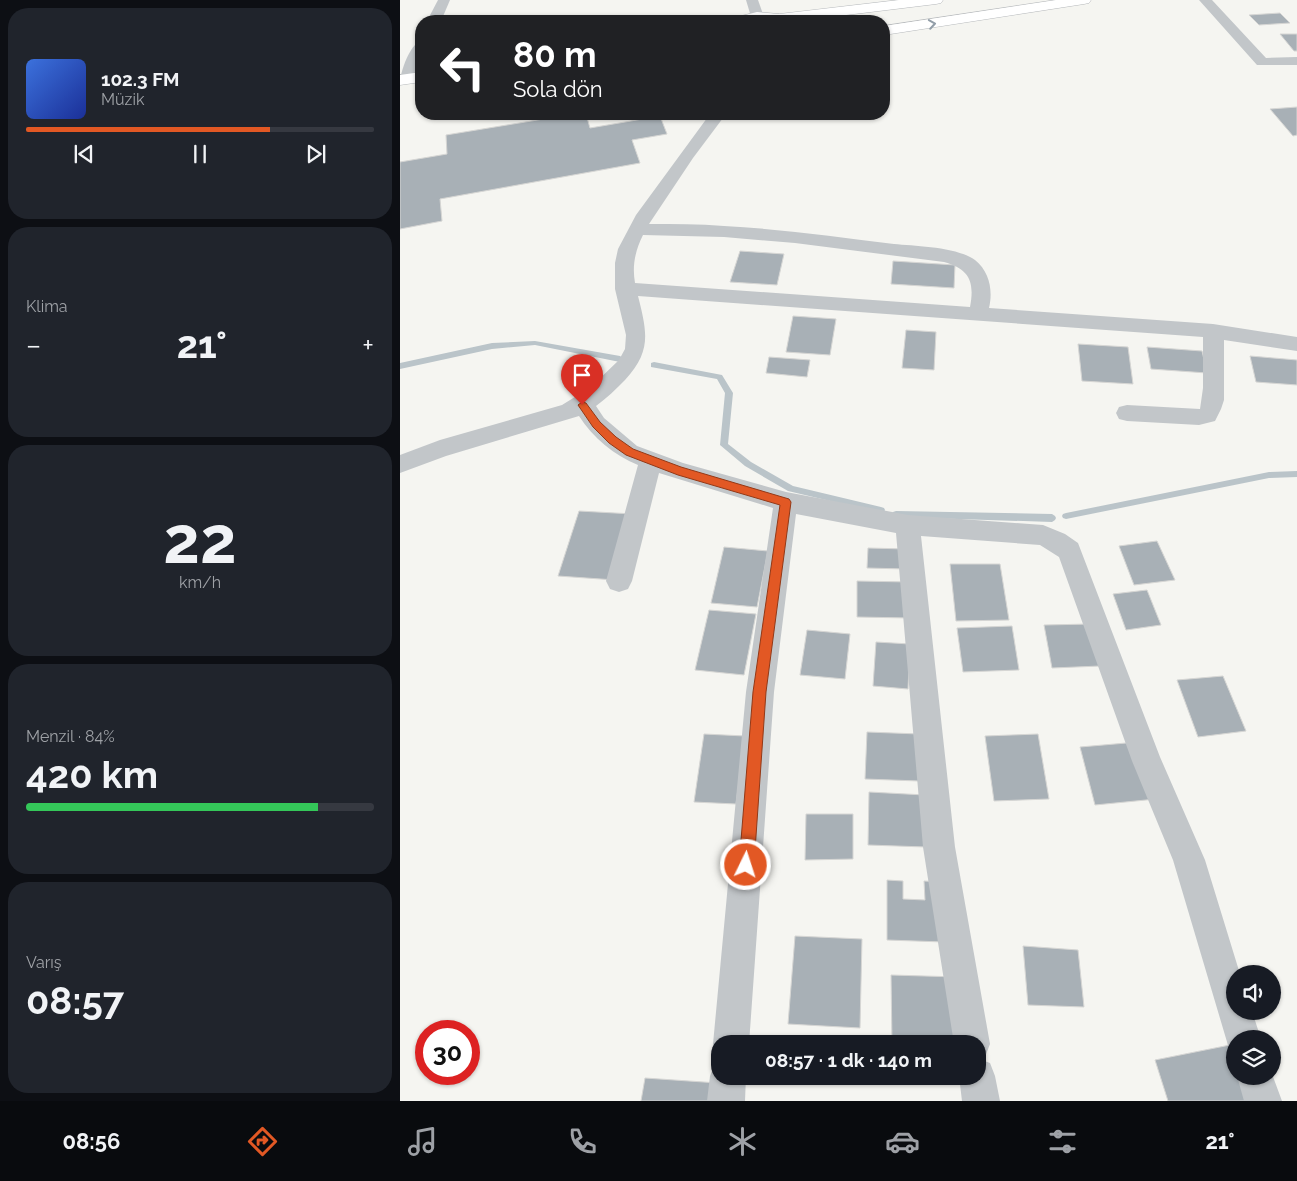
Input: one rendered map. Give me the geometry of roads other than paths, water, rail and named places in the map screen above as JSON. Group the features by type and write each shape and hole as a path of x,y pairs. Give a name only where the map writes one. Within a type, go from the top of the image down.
{"highway":[{"path":"823,15 936,0"},
{"path":"890,30 1084,0"},
{"path":"402,80 415,78"}],"street":[{"path":"437,15 444,0"},
{"path":"752,0 756,15"},
{"path":"1205,0 1262,62 1297,61"},
{"path":"402,80 415,56"},
{"path":"400,464 440,449 569,411 582,405 604,389 631,360 636,339 633,317 625,289 626,250 637,229 690,148 713,120"},
{"path":"637,229 724,231 795,237 946,256 969,266 976,275 982,289 978,313"},
{"path":"625,289 1213,331 1297,344"},
{"path":"1127,413 1199,417 1206,415 1210,411 1215,370 1213,331"},
{"path":"582,405 596,424 619,446 652,461 786,502 908,525 1043,535 1056,541 1069,551 1147,761 1189,860 1240,1030"},
{"path":"619,581 652,461"},
{"path":"732,1035 760,692 786,502"},
{"path":"908,525 939,847 970,1035"},
{"path":"726,1101 727,1085"},
{"path":"978,1085 981,1101"},
{"path":"1258,1085 1263,1101"}],"waterway":[{"path":"400,366 492,346 535,343 620,359"},
{"path":"654,365 719,377 729,393 724,445 748,464 791,489 881,510"},
{"path":"1066,516 1269,475 1297,474"},
{"path":"896,514 1052,518"}]}
